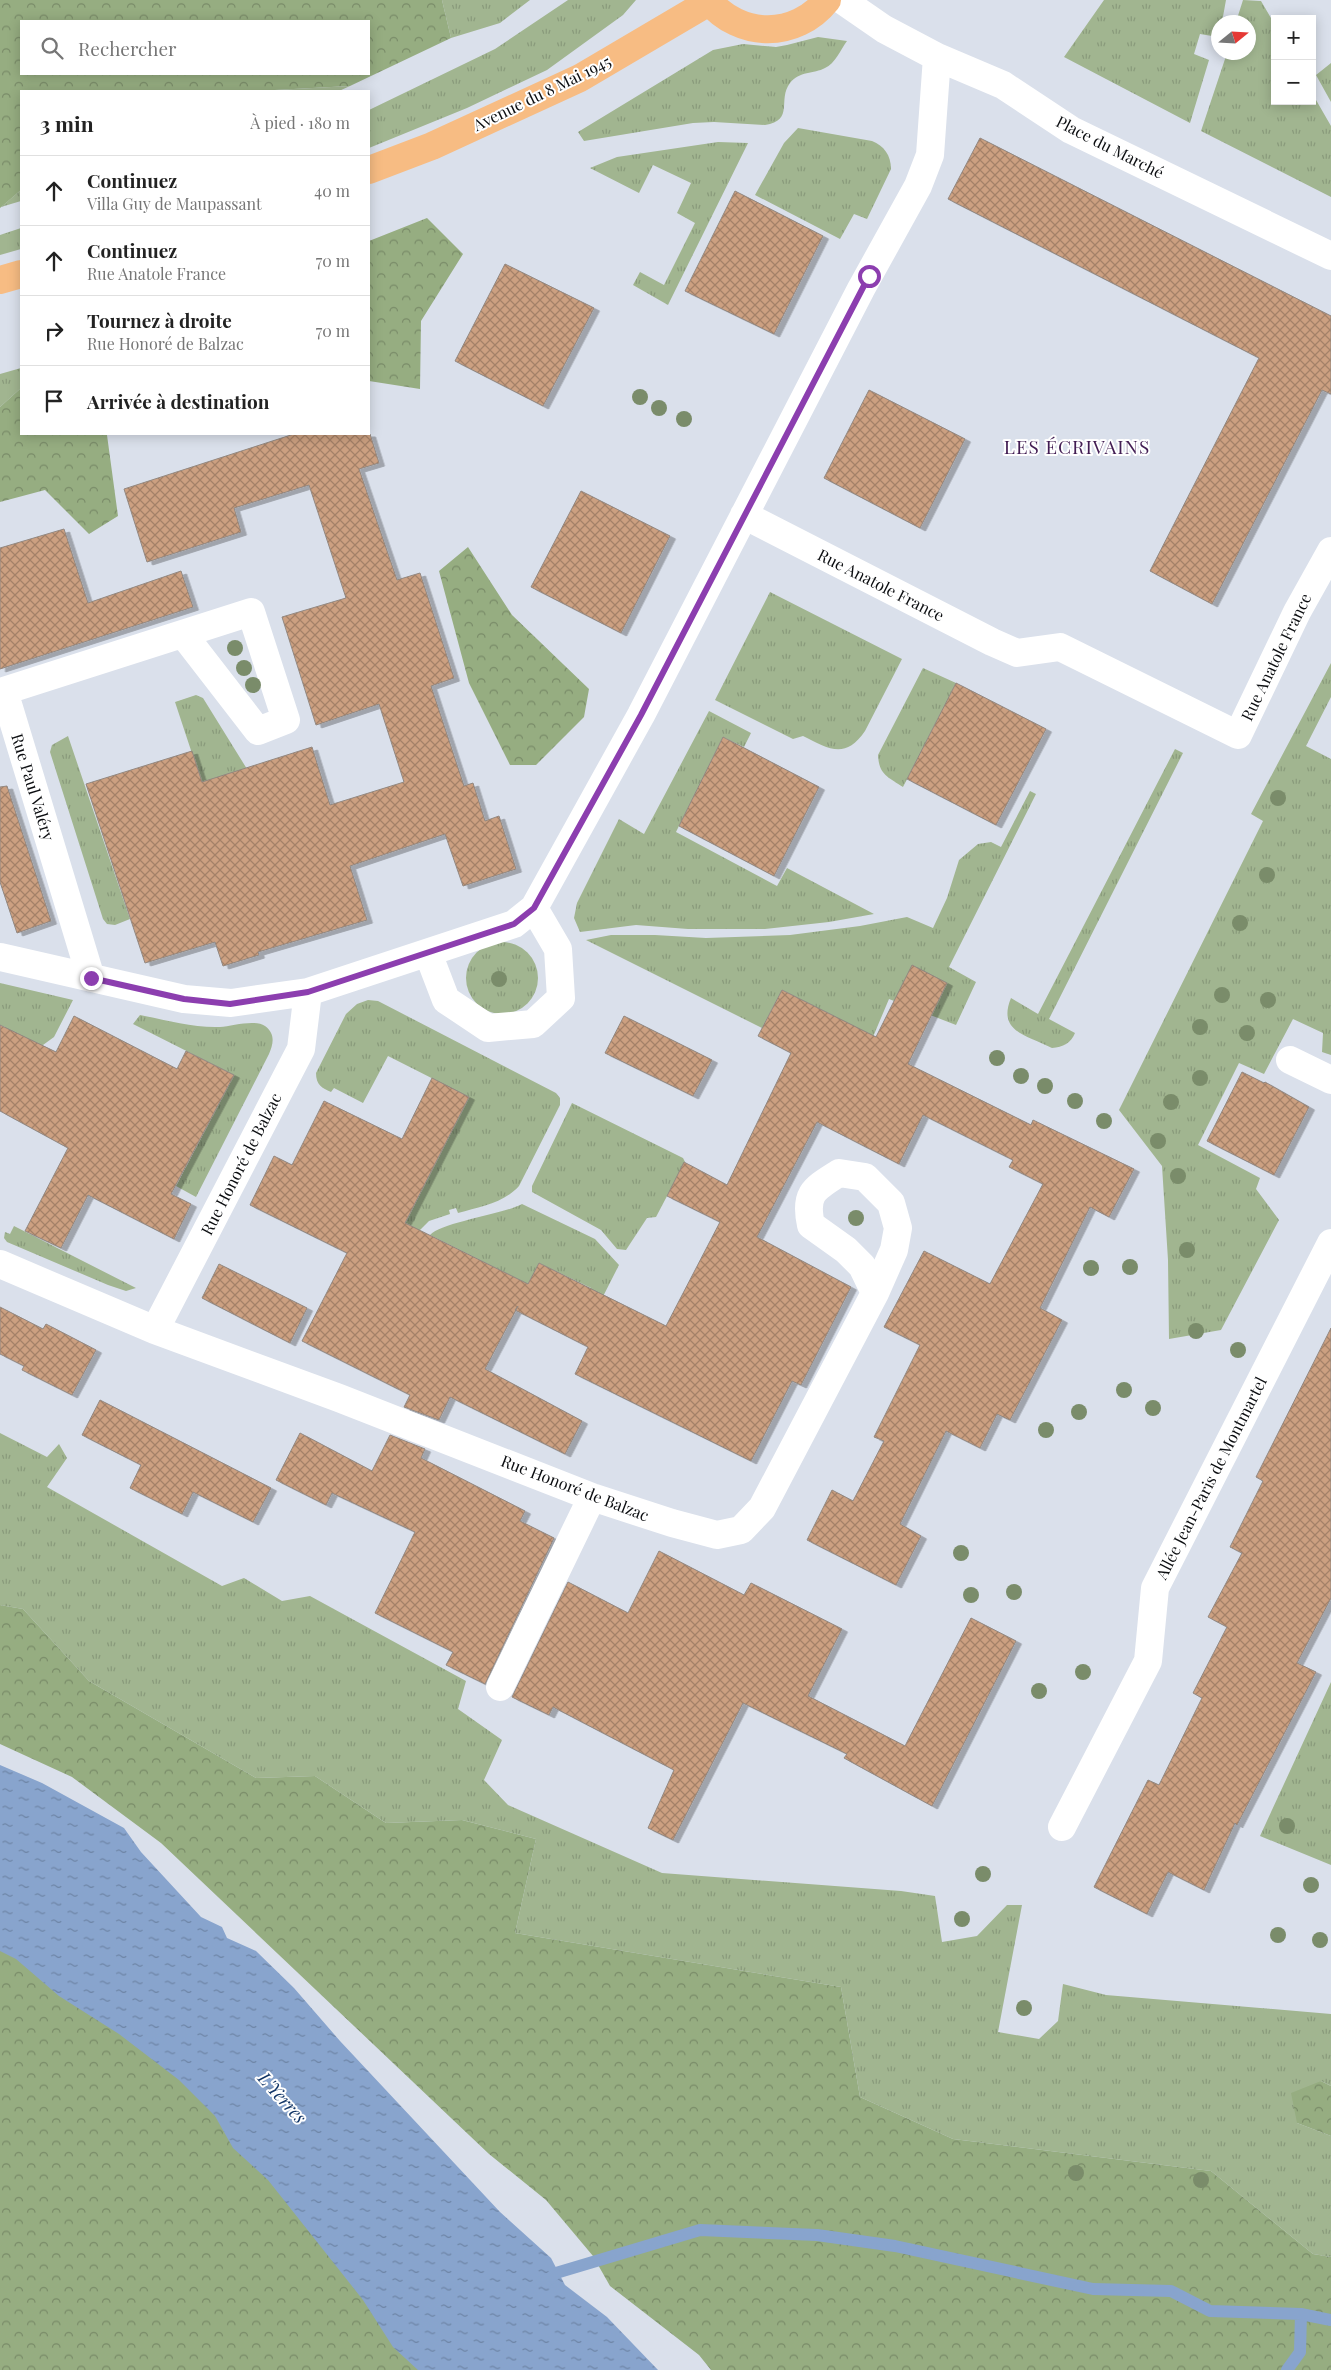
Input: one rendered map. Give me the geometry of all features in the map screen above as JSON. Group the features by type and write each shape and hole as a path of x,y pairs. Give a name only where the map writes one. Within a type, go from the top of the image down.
{"main road":[{"path":"709,1 727,18 741,25 749,28 773,30 797,25 818,12 827,0"},
{"name":"Avenue du 8 Mai 1945","path":"370,170 432,146 580,78 709,1"},
{"path":"0,280 20,274"}],"street":[{"name":"Place du Marché","path":"842,0 884,29 937,57 1003,85 1071,130 1331,256"},
{"path":"0,958 184,999 230,1004 308,992 514,924 534,908 641,715 860,289 918,186 930,155 937,57"},
{"name":"Rue Anatole France","path":"744,515 992,642 1017,653 1060,647 1238,735 1297,612 1331,551"},
{"name":"Rue Paul Valéry","path":"91,978 4,691 183,634"},
{"path":"428,953 446,1000 488,1028 533,1024 560,998 558,949 534,908"},
{"name":"Rue Honoré de Balzac","path":"155,1330 301,1049 308,992"},
{"path":"1290,1060 1331,1080"},
{"name":"Allée Jean-Paris de Montmartel","path":"1062,1826 1148,1661 1155,1588 1331,1243"},
{"name":"Rue Honoré de Balzac","path":"0,1264 155,1330 339,1398 592,1497 672,1523 718,1535 741,1530 762,1508 876,1293"},
{"path":"500,1687 592,1497"}],"green space":[{"path":"0,0 442,0 451,38 350,86 275,90 20,90 20,191 0,208"},
{"path":"442,0 530,0 500,23 451,38"},
{"path":"568,0 636,0 623,15 547,70 467,108 370,148 370,110 495,49"},
{"path":"1104,0 1226,0 1223,15 1211,15 1211,36 1200,34 1194,54 1209,60 1190,123 1064,57"},
{"path":"1243,0 1261,1 1271,18 1271,105 1316,105 1316,100 1331,126 1331,197 1201,131 1225,60 1256,60 1256,15 1238,15"},
{"path":"818,37 847,41 829,66 798,76 790,83 786,89 783,114 780,119 774,122 765,125 714,122 693,123 584,141 578,132 713,50 743,44 776,47"},
{"path":"1331,63 1331,102 1316,75"},
{"path":"350,86 341,90 275,90"},
{"path":"798,128 872,141 883,148 890,159 891,169 867,219 854,214 840,239 755,195 784,143"},
{"path":"718,142 748,143 668,305 633,285 640,272 664,285 695,223 677,213 691,183 653,165 639,193 590,168 617,157"},
{"path":"20,191 20,201 1,207"},
{"path":"427,218 463,254 421,321 420,389 370,381 370,241"},
{"path":"20,228 20,249 0,255 0,235"},
{"path":"20,368 20,389 0,407 0,374"},
{"path":"20,389 20,435 107,435 118,516 89,534 45,490 0,502 0,407"},
{"path":"468,547 512,615 589,689 584,717 536,765 510,765 469,683 439,571"},
{"path":"770,592 902,659 865,731 851,746 836,749 821,745 803,736 793,739 715,700"},
{"path":"1331,663 1331,697 1306,746 1331,759 1331,1055 1322,1052 1323,1033 1293,1019 1264,1074 1239,1063 1198,1145 1260,1178 1256,1189 1279,1220 1221,1330 1169,1339 1168,1260 1162,1166 1119,1110 1263,821 1251,814"},
{"path":"923,668 956,683 903,787 885,775 880,767 878,755"},
{"path":"196,695 203,698 247,769 257,765 270,806 215,823 175,702"},
{"path":"709,711 751,733 744,747 723,737 676,832 777,886 787,868 874,914 829,922 765,929 688,929 636,925 580,932 574,918 577,903 619,819 644,834"},
{"path":"68,736 130,919 115,925 107,924 103,919 50,752 52,745"},
{"path":"1175,749 1183,753 1049,1019 1075,1033 1066,1044 1052,1048 1024,1035 1011,1025 1008,1018 1011,998 1038,1014"},
{"path":"1030,791 1036,794 949,967 976,982 956,1025 889,999 870,1044 832,1015 782,990 762,1028 586,940 611,935 706,938 790,935 860,926 907,917 933,928 947,898 959,860 978,844 991,842 1001,847"},
{"path":"495,942 509,942 528,952 538,971 538,985 528,1004 509,1014 495,1014 476,1004 466,985 466,971 476,952"},
{"path":"0,983 73,1000 54,1037 43,1045 31,1067 0,1037 5,1027 0,1025"},
{"path":"368,1000 378,1001 556,1093 560,1098 560,1105 519,1186 513,1192 506,1197 483,1206 458,1213 456,1208 449,1210 450,1214 429,1221 420,1230 352,1365 382,1269 469,1097 388,1056 363,1103 334,1088 331,1092 320,1085 316,1073 346,1014 357,1004"},
{"path":"140,1015 210,1027 255,1023 265,1026 271,1032 272,1043 269,1054 196,1197 176,1186 234,1075 133,1024"},
{"path":"572,1103 683,1158 685,1162 656,1217 647,1218 626,1250 617,1249 601,1230 532,1192 532,1186"},
{"path":"522,1204 595,1239 619,1265 588,1326 567,1336 591,1288 539,1263 528,1284 430,1235 446,1226 500,1212"},
{"path":"14,1226 136,1288 126,1291 108,1285 7,1242 4,1238 5,1232 10,1234"},
{"path":"0,1433 47,1457 59,1444 67,1458 47,1487 222,1586 244,1578 282,1601 310,1596 466,1681 458,1709 502,1740 484,1780 508,1805 662,1873 901,1891 935,1896 942,1942 977,1936 1007,1905 1022,1905 998,2032 1039,2039 1058,2021 1063,1984 1106,1995 1331,2014 1331,2086 1321,2081 1297,2123 1331,2136 1331,2257 1313,2254 1211,2171 953,2139 860,2097 841,1987 515,1933 536,1839 462,1820 386,1823 315,1776 256,1778 89,1681 23,1609 0,1605"},
{"path":"0,1605 23,1609 89,1681 256,1778 315,1776 386,1823 462,1820 536,1839 515,1933 841,1987 860,2097 953,2139 1211,2171 1313,2254 1331,2257 1331,2370 711,2370 699,2355 610,2286 593,2256 546,2200 489,2154 161,1843 72,1777 0,1744"},
{"path":"1331,1682 1331,1865 1260,1836"},
{"path":"0,1918 214,2074 465,2370 0,2370"},
{"path":"1321,2081 1331,2086 1331,2136 1297,2123 1291,2093"}],"water":[{"name":"L'Yerres","path":"0,1765 42,1783 124,1828 141,1852 201,1917 222,1927 227,1938 256,1951 294,1988 340,2041 500,2212 551,2258 565,2285 607,2317 658,2370 418,2370 393,2347 363,2300 268,2180 233,2148 215,2116 179,2080 119,2034 59,1996 16,1959 0,1951"}],"building":[{"path":"980,138 1331,316 1331,394 1322,390 1212,604 1150,571 1259,358 948,199"},
{"path":"735,191 823,236 774,334 685,291"},
{"path":"505,264 594,308 543,406 455,361"},
{"path":"869,390 965,439 920,528 824,478"},
{"path":"370,434 379,463 359,469 397,580 420,573 454,678 431,686 464,786 473,783 485,821 499,816 516,869 463,886 445,834 350,866 367,920 258,952 259,955 223,966 215,942 145,963 86,784 192,751 202,782 312,747 330,805 404,782 379,704 316,725 282,617 346,598 309,485 234,508 241,532 147,562 124,489 291,435"},
{"path":"581,491 670,536 621,633 531,587"},
{"path":"64,529 88,603 181,571 193,607 0,669 0,548"},
{"path":"956,683 1046,729 996,825 907,779"},
{"path":"723,737 819,787 774,876 679,826"},
{"path":"7,786 51,921 17,933 0,882 0,787"},
{"path":"912,965 947,983 908,1064 1031,1125 1033,1120 1134,1169 1109,1217 1090,1207 1040,1308 1062,1320 1010,1420 997,1414 980,1448 946,1431 900,1524 921,1536 896,1585 807,1540 832,1490 853,1501 884,1441 874,1437 920,1345 884,1327 924,1251 990,1284 1043,1184 1009,1167 1013,1160 923,1115 899,1164 817,1122 757,1237 851,1287 801,1385 792,1381 751,1461 575,1374 588,1347 516,1310 485,1369 582,1421 565,1454 450,1397 439,1420 404,1407 410,1395 302,1341 347,1253 250,1205 274,1156 292,1165 324,1101 402,1139 432,1078 469,1097 405,1223 528,1284 539,1263 666,1326 720,1222 667,1196 684,1162 727,1185 791,1053 758,1036 782,990 876,1037"},
{"path":"74,1016 177,1069 186,1051 234,1075 171,1194 191,1204 174,1239 88,1195 61,1248 25,1231 68,1148 0,1111 0,1025 56,1052"},
{"path":"624,1016 712,1060 693,1096 605,1053"},
{"path":"1242,1072 1265,1082 1309,1107 1274,1175 1207,1141"},
{"path":"219,1264 307,1308 290,1343 202,1298"},
{"path":"0,1307 43,1329 46,1324 96,1350 72,1395 22,1370 24,1366 0,1354"},
{"path":"1331,1328 1331,1598 1297,1663 1316,1672 1237,1825 1235,1823 1204,1890 1168,1872 1147,1914 1094,1887 1148,1780 1159,1785 1202,1698 1193,1693 1227,1627 1208,1617 1242,1553 1230,1547 1263,1481 1256,1477"},
{"path":"100,1400 271,1488 253,1522 193,1492 182,1514 130,1488 141,1465 82,1435"},
{"path":"300,1433 372,1471 390,1435 425,1449 421,1458 525,1511 520,1521 554,1538 485,1684 446,1665 453,1652 375,1613 415,1532 332,1493 326,1505 276,1480"},
{"path":"659,1551 744,1595 751,1583 842,1629 808,1696 905,1746 971,1618 1016,1641 932,1806 844,1758 847,1754 743,1703 673,1840 648,1828 674,1770 553,1707 549,1715 512,1697 568,1582 628,1613"}],"waterway":[{"path":"546,2282 556,2273 700,2230 817,2235 895,2246 1093,2289 1171,2291 1210,2311 1301,2314 1331,2320"},
{"path":"1287,2370 1300,2352 1301,2314"}],"district":[{"name":"LES ÉCRIVAINS","path":"1077,447"}],"route":[{"path":"91,978 184,999 230,1004 308,992 514,924 534,908 568,850 641,715 860,289 869,276"}]}
